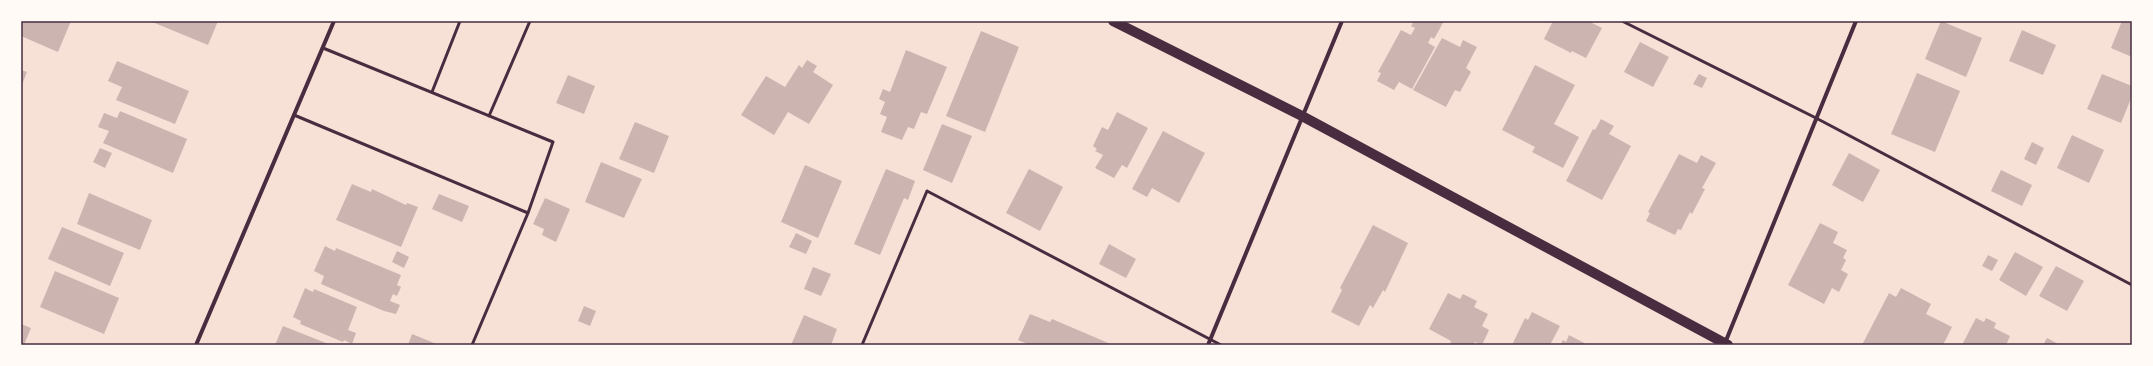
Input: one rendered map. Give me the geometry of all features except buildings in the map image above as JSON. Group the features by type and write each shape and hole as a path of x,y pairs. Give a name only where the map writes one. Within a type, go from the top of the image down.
{"main road":[{"path":"1113,21 1302,116 1726,344"}],"street":[{"path":"196,345 334,21"},
{"path":"1208,345 1342,21"},
{"path":"1726,344 1856,21"}],"lane":[{"path":"432,92 460,21"},
{"path":"489,116 530,21"},
{"path":"1622,21 1816,118 2132,285"},
{"path":"323,48 553,142 528,213 472,345"},
{"path":"294,115 528,213"},
{"path":"862,345 927,190 1221,345"}]}
